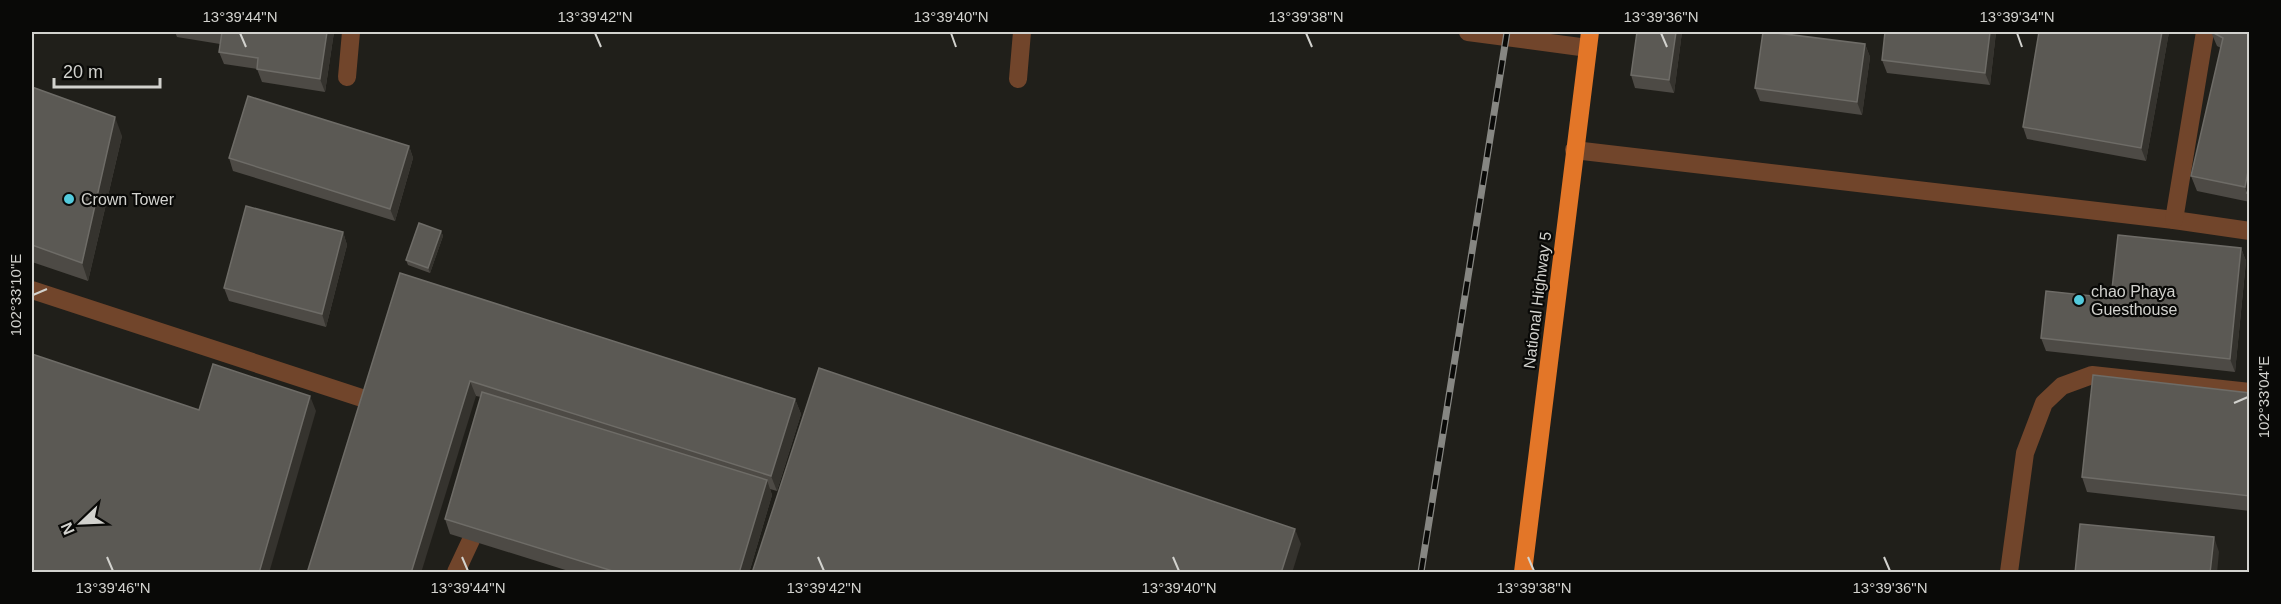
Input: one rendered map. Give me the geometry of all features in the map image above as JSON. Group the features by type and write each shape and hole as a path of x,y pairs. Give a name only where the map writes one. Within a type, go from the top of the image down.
{"highway":[{"name":"National Highway 5","path":"1523,573 1589,40"}],"street":[{"path":"347,77 351,32"},
{"path":"1018,79 1022,32"},
{"path":"1468,32 1589,40"},
{"path":"2174,220 2205,32"},
{"path":"1575,150 2174,220 2250,231"},
{"path":"32,290 371,401"},
{"path":"2009,573 2025,453 2044,403 2062,386 2092,375 2250,392"},
{"path":"456,573 471,540"}],"building":[{"path":"222,32 327,32 320,79 257,69 258,58 219,52"},
{"path":"1637,32 1676,32 1669,80 1631,75"},
{"path":"1763,32 1865,44 1857,102 1755,88"},
{"path":"1885,32 1990,32 1985,73 1882,60"},
{"path":"2039,32 2162,32 2141,148 2023,127"},
{"path":"2212,32 2250,32 2250,161 2245,187 2191,176 2223,38"},
{"name":"Crown Tower","path":"32,87 115,117 82,263 32,245"},
{"path":"248,96 409,146 390,209 229,158"},
{"path":"246,206 343,232 322,314 224,288"},
{"path":"419,223 441,231 428,268 406,260"},
{"path":"2118,235 2241,248 2230,359 2041,338 2046,291 2111,298"},
{"path":"400,273 795,399 771,476 470,381 411,573 307,573"},
{"path":"32,354 199,410 213,364 310,396 259,573 32,573"},
{"path":"819,368 1295,529 1281,573 752,573"},
{"path":"2093,375 2250,393 2250,496 2082,477"},
{"path":"482,392 767,480 739,573 619,573 445,519"},
{"path":"2080,524 2214,537 2210,573 2075,573"}],"railway":[{"path":"1421,572 1507,32"}],"place":[{"name":"Crown Tower","path":"69,199"},
{"name":"chao Phaya Guesthouse","path":"2079,300"}]}
